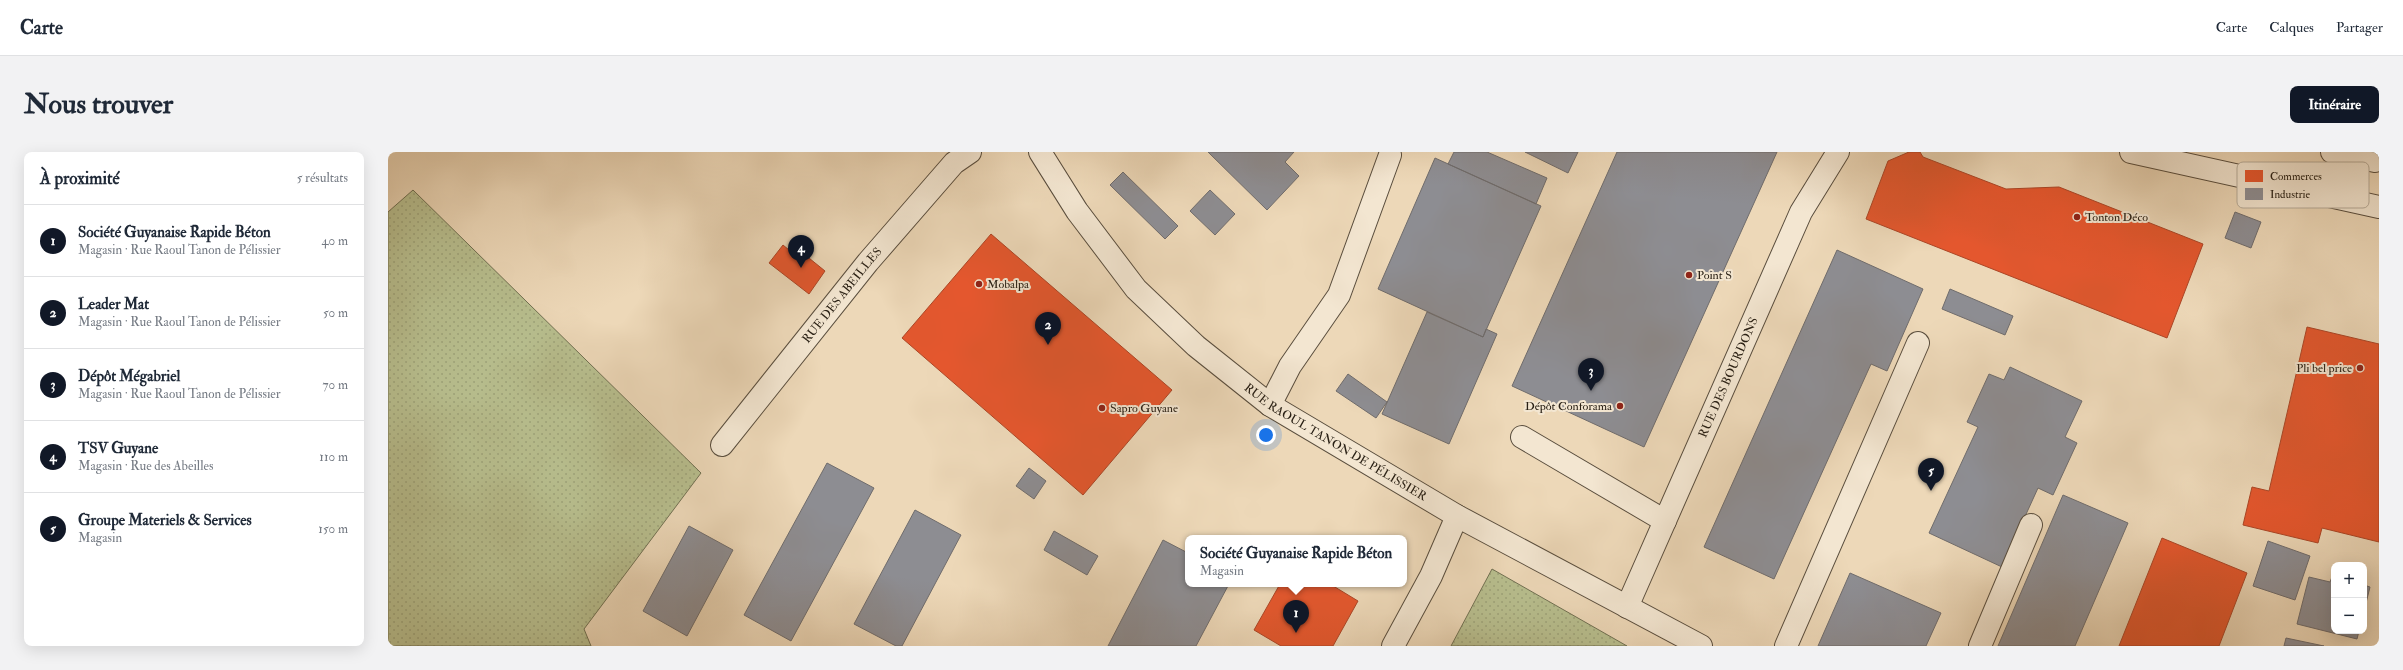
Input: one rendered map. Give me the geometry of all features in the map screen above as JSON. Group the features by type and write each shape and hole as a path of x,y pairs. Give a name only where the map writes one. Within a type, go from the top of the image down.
{"street":[{"name":"RUE DES ABEILLES","path":"722,445 868,262 954,163 970,152"},
{"name":"RUE RAOUL TANON DE PÉLISSIER","path":"1040,152 1076,211 1136,289 1196,346 1270,405 1457,516 1627,608 1701,646"},
{"name":"RUE DES BOURDONS","path":"1627,608 1801,212 1838,152"},
{"path":"2131,152 2237,176"},
{"path":"2332,152 2375,162"},
{"path":"1270,405 1290,366 1339,295 1390,155"},
{"path":"2369,205 2379,207"},
{"path":"1786,646 1918,343"},
{"path":"1522,437 1665,522"},
{"path":"1393,646 1431,576 1457,516"},
{"path":"1980,646 2031,525"}],"green space":[{"path":"413,190 701,473 584,629 591,646 388,646 388,212"},
{"path":"1492,569 1627,646 1451,646"}],"building: Commerces":[{"path":"1909,152 1920,152 1923,157 2006,189 2059,187 2203,244 2167,338 1866,219 1888,161"},
{"path":"991,234 1172,390 1083,495 902,338"},
{"path":"783,245 800,259 804,254 825,271 809,294 769,263"},
{"path":"2307,327 2379,344 2379,542 2322,528 2318,543 2243,525 2252,487 2269,491"},
{"path":"2162,538 2247,573 2219,646 2119,646"},
{"path":"1278,587 1335,587 1358,601 1333,646 1281,646 1254,630"}],"building: Industrie":[{"path":"1208,152 1294,152 1285,162 1299,176 1267,210"},
{"path":"1454,152 1487,152 1547,178 1536,204 1448,164"},
{"path":"1525,152 1578,152 1568,173"},
{"path":"1617,152 1777,152 1644,447 1512,386"},
{"path":"1435,158 1541,206 1483,337 1378,289"},
{"path":"1123,172 1178,226 1165,239 1110,185"},
{"path":"1210,190 1235,214 1215,235 1190,211"},
{"path":"2235,212 2261,222 2251,248 2225,238"},
{"path":"1837,250 1923,289 1887,371 1871,364 1774,579 1704,547"},
{"path":"1950,289 2013,316 2005,335 1942,309"},
{"path":"1427,312 1483,337 1486,329 1497,334 1449,444 1382,414"},
{"path":"2010,367 2082,401 2065,437 2077,443 2053,495 2038,488 2002,567 1929,533 1978,427 1967,422 1989,374 2004,380"},
{"path":"1348,374 1387,402 1376,418 1336,391"},
{"path":"827,463 874,488 791,641 744,615"},
{"path":"1029,468 1046,481 1034,499 1016,486"},
{"path":"2063,495 2128,523 2075,646 1998,646"},
{"path":"915,510 961,535 902,646 896,646 854,624"},
{"path":"689,526 733,550 687,636 643,611"},
{"path":"1054,531 1098,556 1087,575 1044,550"},
{"path":"1163,540 1185,551 1185,587 1227,587 1196,646 1108,646"},
{"path":"2268,541 2310,556 2295,600 2253,586"},
{"path":"1850,573 1941,613 1926,646 1818,646"},
{"path":"2309,577 2330,582 2331,580 2331,632 2297,624"},
{"path":"2367,586 2370,587 2367,599"},
{"path":"2337,634 2358,634 2357,639"},
{"path":"2286,638 2324,646 2284,646"}],"place":[{"name":"Tonton Déco","path":"2077,217"},
{"name":"TSV Guyane","path":"801,268"},
{"name":"Point S","path":"1689,275"},
{"name":"Mobalpa","path":"979,284"},
{"name":"Leader Mat","path":"1048,345"},
{"name":"Pli bel price","path":"2360,368"},
{"name":"Dépôt Mégabriel","path":"1591,391"},
{"name":"Dépôt Conforama","path":"1620,406"},
{"name":"Sapro Guyane","path":"1102,408"},
{"name":"Groupe Materiels & Services","path":"1931,491"},
{"name":"Société Guyanaise Rapide Béton","path":"1296,633"}]}
